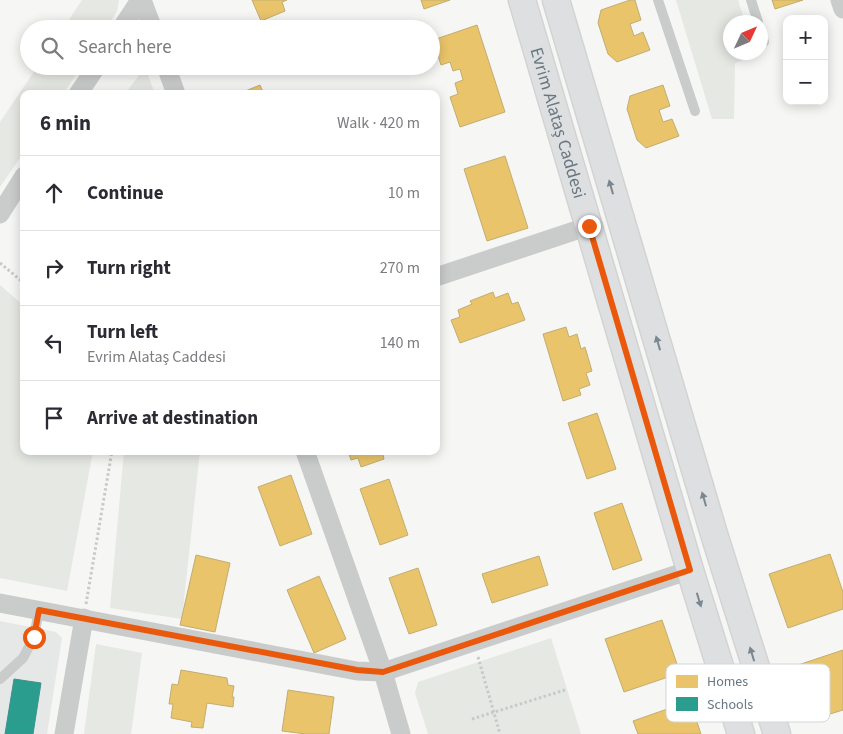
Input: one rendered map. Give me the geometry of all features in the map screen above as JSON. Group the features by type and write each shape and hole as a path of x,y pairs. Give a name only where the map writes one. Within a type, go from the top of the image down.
{"main road":[{"name":"Evrim Alataş Caddesi","path":"522,0 719,664"},
{"path":"556,0 711,524 755,664"},
{"name":"Evrim Alataş Caddesi","path":"737,722 741,734"},
{"path":"773,722 777,734"}],"street":[{"path":"127,20 141,0"},
{"path":"141,0 149,20"},
{"path":"840,0 843,9"},
{"path":"81,90 90,75"},
{"path":"169,75 175,90"},
{"path":"0,214 20,182"},
{"path":"440,276 589,226"},
{"path":"306,455 383,672 401,734"},
{"path":"0,603 357,670 383,672 690,570"},
{"path":"64,734 84,618"}],"lane":[{"path":"658,0 695,111"},
{"path":"751,0 756,15"},
{"path":"0,679 23,658 34,637 39,610"}],"path":[{"path":"0,263 20,280"},
{"path":"84,618 111,455"},
{"path":"474,642 500,734"},
{"path":"472,720 565,690"}],"shaded area":[{"path":"82,0 119,0 117,11 112,20 69,20"},
{"path":"676,0 738,0 743,15 723,15 723,60 744,60 735,63 734,119 712,119"},
{"path":"32,75 76,75 66,90 22,90"},
{"path":"139,75 148,75 154,90 128,90"},
{"path":"20,93 20,158 0,187 0,122"},
{"path":"0,285 20,302 20,455 92,455 67,591 0,578"},
{"path":"124,455 200,455 182,619 110,608"},
{"path":"0,621 56,632 62,638 47,734 0,734"},
{"path":"551,638 581,734 428,734 415,693 418,682"},
{"path":"96,644 142,653 131,734 84,734"}],"building: Homes":[{"path":"252,0 287,0 282,2 285,11 261,20"},
{"path":"421,0 450,0 424,9"},
{"path":"635,0 641,20 630,24 634,36 643,32 650,50 617,62 608,54 598,23 601,10"},
{"path":"772,0 803,0 775,9"},
{"path":"477,25 505,112 460,127 450,97 458,94 455,83 463,80 460,69 453,71 450,62 441,65 440,38"},
{"path":"260,85 262,90 248,90"},
{"path":"663,85 670,106 659,110 663,122 672,119 679,136 646,148 637,140 627,109 630,96"},
{"path":"505,156 528,228 487,241 464,169"},
{"path":"493,292 495,298 508,293 512,304 518,302 525,320 460,343 451,320 460,317 458,310 472,304 470,301"},
{"path":"566,327 569,337 577,334 581,349 585,347 592,371 586,373 590,385 579,389 581,395 563,401 543,334"},
{"path":"597,413 616,469 587,479 568,423"},
{"path":"349,455 383,455 384,459 361,467 358,458 351,460"},
{"path":"291,475 312,534 280,546 258,487"},
{"path":"389,479 408,535 380,545 360,489"},
{"path":"622,503 642,560 613,570 594,513"},
{"path":"830,554 843,592 843,609 788,628 769,574"},
{"path":"196,555 230,563 215,632 180,625"},
{"path":"539,556 548,585 492,603 482,574"},
{"path":"418,568 437,625 409,634 389,578"},
{"path":"319,576 346,639 314,653 287,590"},
{"path":"662,620 677,664 666,664 666,678 624,692 605,639"},
{"path":"843,650 843,710 830,714 830,664 801,664"},
{"path":"181,670 227,678 228,685 234,686 233,707 207,703 203,728 191,727 192,722 171,718 173,704 169,704 172,684 178,685"},
{"path":"288,690 334,697 329,734 282,731"},
{"path":"666,709 666,722 697,722 701,734 638,734 633,721"}],"building: Schools":[{"path":"14,679 41,683 33,734 5,734"}],"route":[{"path":"34,637 39,610 357,670 383,672 690,570 589,226"}]}
